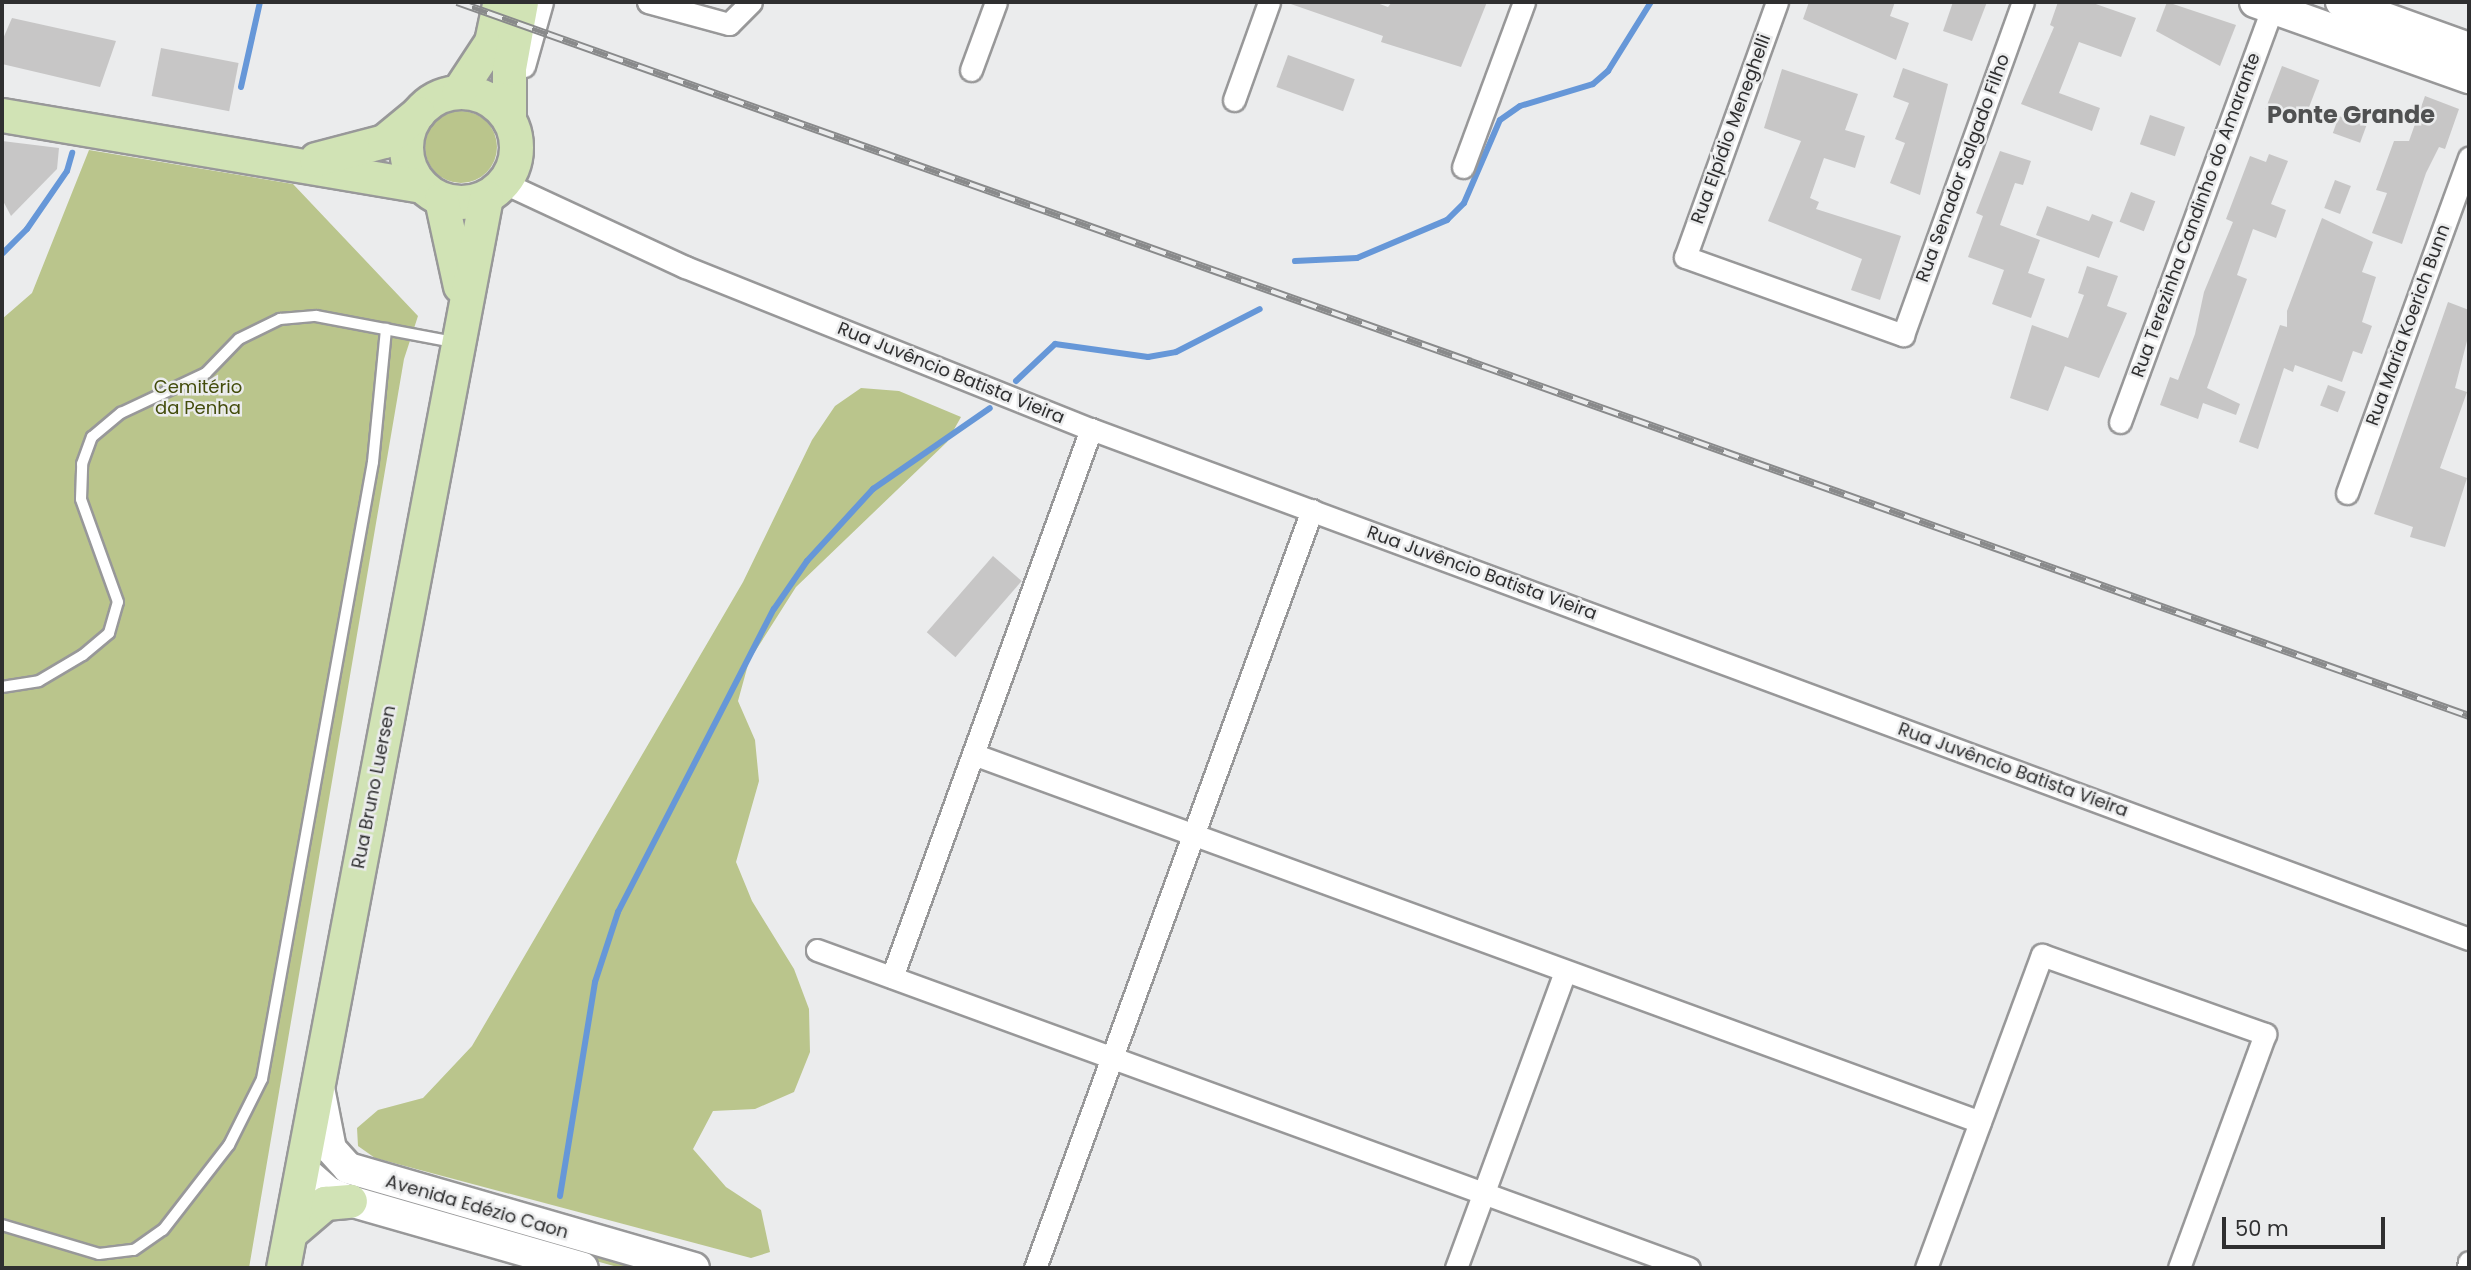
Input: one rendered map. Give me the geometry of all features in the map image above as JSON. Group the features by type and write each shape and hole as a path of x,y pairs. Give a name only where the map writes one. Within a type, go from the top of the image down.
{"main road":[{"path":"300,163 384,141 418,113 457,92 491,42 500,2"},
{"path":"2,115 300,163 471,202 495,190 517,152 509,119 509,68 521,2"},
{"path":"2341,2 2469,48"},
{"path":"2264,5 2469,78"},
{"path":"457,92 487,98 509,119"},
{"path":"418,113 410,127 407,158 431,193"},
{"name":"Rua Bruno Luersen","path":"284,1268 463,306 495,190"},
{"name":"Rua Bruno Luersen","path":"431,193 463,306"},
{"name":"Avenida Edézio Caon","path":"318,1085 331,1149 348,1168 694,1268"},
{"name":"Avenida Edézio Caon","path":"302,1168 328,1192 350,1201 583,1268"},
{"path":"290,1232 325,1203 350,1201"}],"street":[{"path":"509,119 542,2"},
{"path":"648,2 729,24 751,2"},
{"path":"971,70 996,2"},
{"path":"1234,100 1269,2"},
{"path":"1463,167 1524,2"},
{"name":"Rua Elpídio Meneghelli","path":"1777,2 1685,257 1903,335"},
{"name":"Rua Senador Salgado Filho","path":"1903,335 2023,2"},
{"name":"Rua Terezinha Candinho do Amarante","path":"2120,422 2264,5"},
{"name":"Rua Maria Koerich Bunn","path":"2347,493 2469,157"},
{"name":"Rua Juvêncio Batista Vieira","path":"495,190 1091,429 2469,939"},
{"path":"892,977 1091,429"},
{"path":"1035,1268 1312,510"},
{"path":"973,754 1980,1122"},
{"path":"817,950 1689,1268"},
{"path":"1926,1268 2042,955 2265,1034 2179,1268"},
{"path":"1456,1268 1565,971"},
{"path":"2468,1268 2469,1262"}],"lane":[{"path":"2,687 39,681 109,633 118,602 81,499 82,464 92,437 121,413 206,373 239,340 281,319 316,316 457,342"},
{"path":"2,1225 99,1254 134,1250 163,1230 229,1145 262,1079 373,462 386,329"}],"green space":[{"path":"461,111 481,117 491,127 497,147 491,167 481,177 461,183 441,177 431,167 425,147 431,127 441,117"},
{"name":"Cemitério da Penha","path":"89,150 293,184 418,316 404,359 249,1268 2,1268 2,319 32,293"},
{"path":"861,388 899,391 961,417 947,442 796,587 749,661 738,701 755,740 759,781 736,862 752,901 794,969 809,1009 810,1052 794,1092 755,1109 713,1111 693,1149 726,1187 761,1210 770,1252 751,1258 375,1158 358,1146 357,1128 378,1110 423,1098 472,1046 743,582 812,440 835,406"},
{"path":"324,1163 656,1268 621,1268 369,1198 326,1173"}],"building":[{"path":"1285,2 1374,2 1388,7 1392,2 1487,2 1461,67 1381,42 1383,36"},
{"path":"1809,2 1895,2 1890,16 1909,23 1896,60 1803,19"},
{"path":"1953,2 1987,2 1972,41 1943,31"},
{"path":"2058,2 2090,2 2136,18 2121,57 2079,42 2059,93 2100,108 2092,131 2021,104 2054,27 2050,25"},
{"path":"2167,2 2236,25 2220,66 2156,31"},
{"path":"12,18 116,41 100,87 2,64 2,41"},
{"path":"161,48 239,63 229,111 152,96"},
{"path":"1288,55 1355,79 1343,111 1276,87"},
{"path":"2282,66 2319,80 2303,123 2266,109"},
{"path":"1903,68 1948,84 1920,195 1890,183 1905,143 1895,139 1909,103 1893,97"},
{"path":"1782,69 1858,94 1845,130 1865,136 1855,168 1824,158 1810,198 1819,202 1816,209 1901,236 1880,300 1851,290 1862,259 1768,221 1801,141 1764,128"},
{"path":"2425,96 2459,109 2445,149 2439,147 2426,173 2402,244 2372,233 2387,193 2376,190 2394,141 2409,141"},
{"path":"2150,115 2185,127 2175,156 2140,144"},
{"path":"2339,116 2366,126 2360,143 2333,133"},
{"path":"2,141 59,148 57,169 11,216 2,199"},
{"path":"2000,151 2031,161 2023,185 2015,183 2000,225 2040,240 2028,273 2045,279 2031,318 1992,304 2004,270 1968,257 1983,216 1976,213"},
{"path":"2269,154 2288,161 2271,204 2286,210 2276,238 2253,229 2237,275 2247,279 2207,388 2240,404 2236,415 2203,403 2198,419 2160,405 2170,377 2178,380 2195,334 2204,292 2233,222 2226,219 2250,156 2266,162"},
{"path":"2335,180 2351,186 2340,214 2324,208"},
{"path":"2131,192 2155,201 2144,231 2120,222"},
{"path":"2047,206 2089,221 2092,214 2113,222 2099,258 2036,235"},
{"path":"2322,218 2373,242 2362,272 2376,277 2362,322 2372,326 2362,354 2353,351 2342,382 2295,365 2293,372 2284,368 2258,449 2239,442 2280,325 2287,327 2287,311"},
{"path":"2087,266 2118,276 2107,306 2127,313 2099,378 2065,366 2048,411 2010,398 2032,325 2068,338 2084,295 2078,293"},
{"path":"2448,302 2469,310 2469,333 2455,388 2467,392 2440,468 2467,478 2445,547 2410,537 2413,527 2374,514"},
{"path":"2328,385 2346,392 2338,412 2320,406"},
{"path":"993,556 1022,581 955,657 927,632"}],"waterway":[{"path":"241,87 260,2"},
{"path":"1295,261 1357,258 1447,220 1464,203 1500,120 1520,106 1593,84 1608,71 1651,2"},
{"path":"2,254 27,229 67,171 72,153"},
{"path":"1016,381 1055,344 1148,357 1176,352 1260,309"},
{"path":"560,1196 595,982 618,912 774,609 807,561 873,489 990,408"}],"railway":[{"path":"457,2 2469,716"}],"district":[{"name":"Ponte Grande","path":"2351,115"}]}
